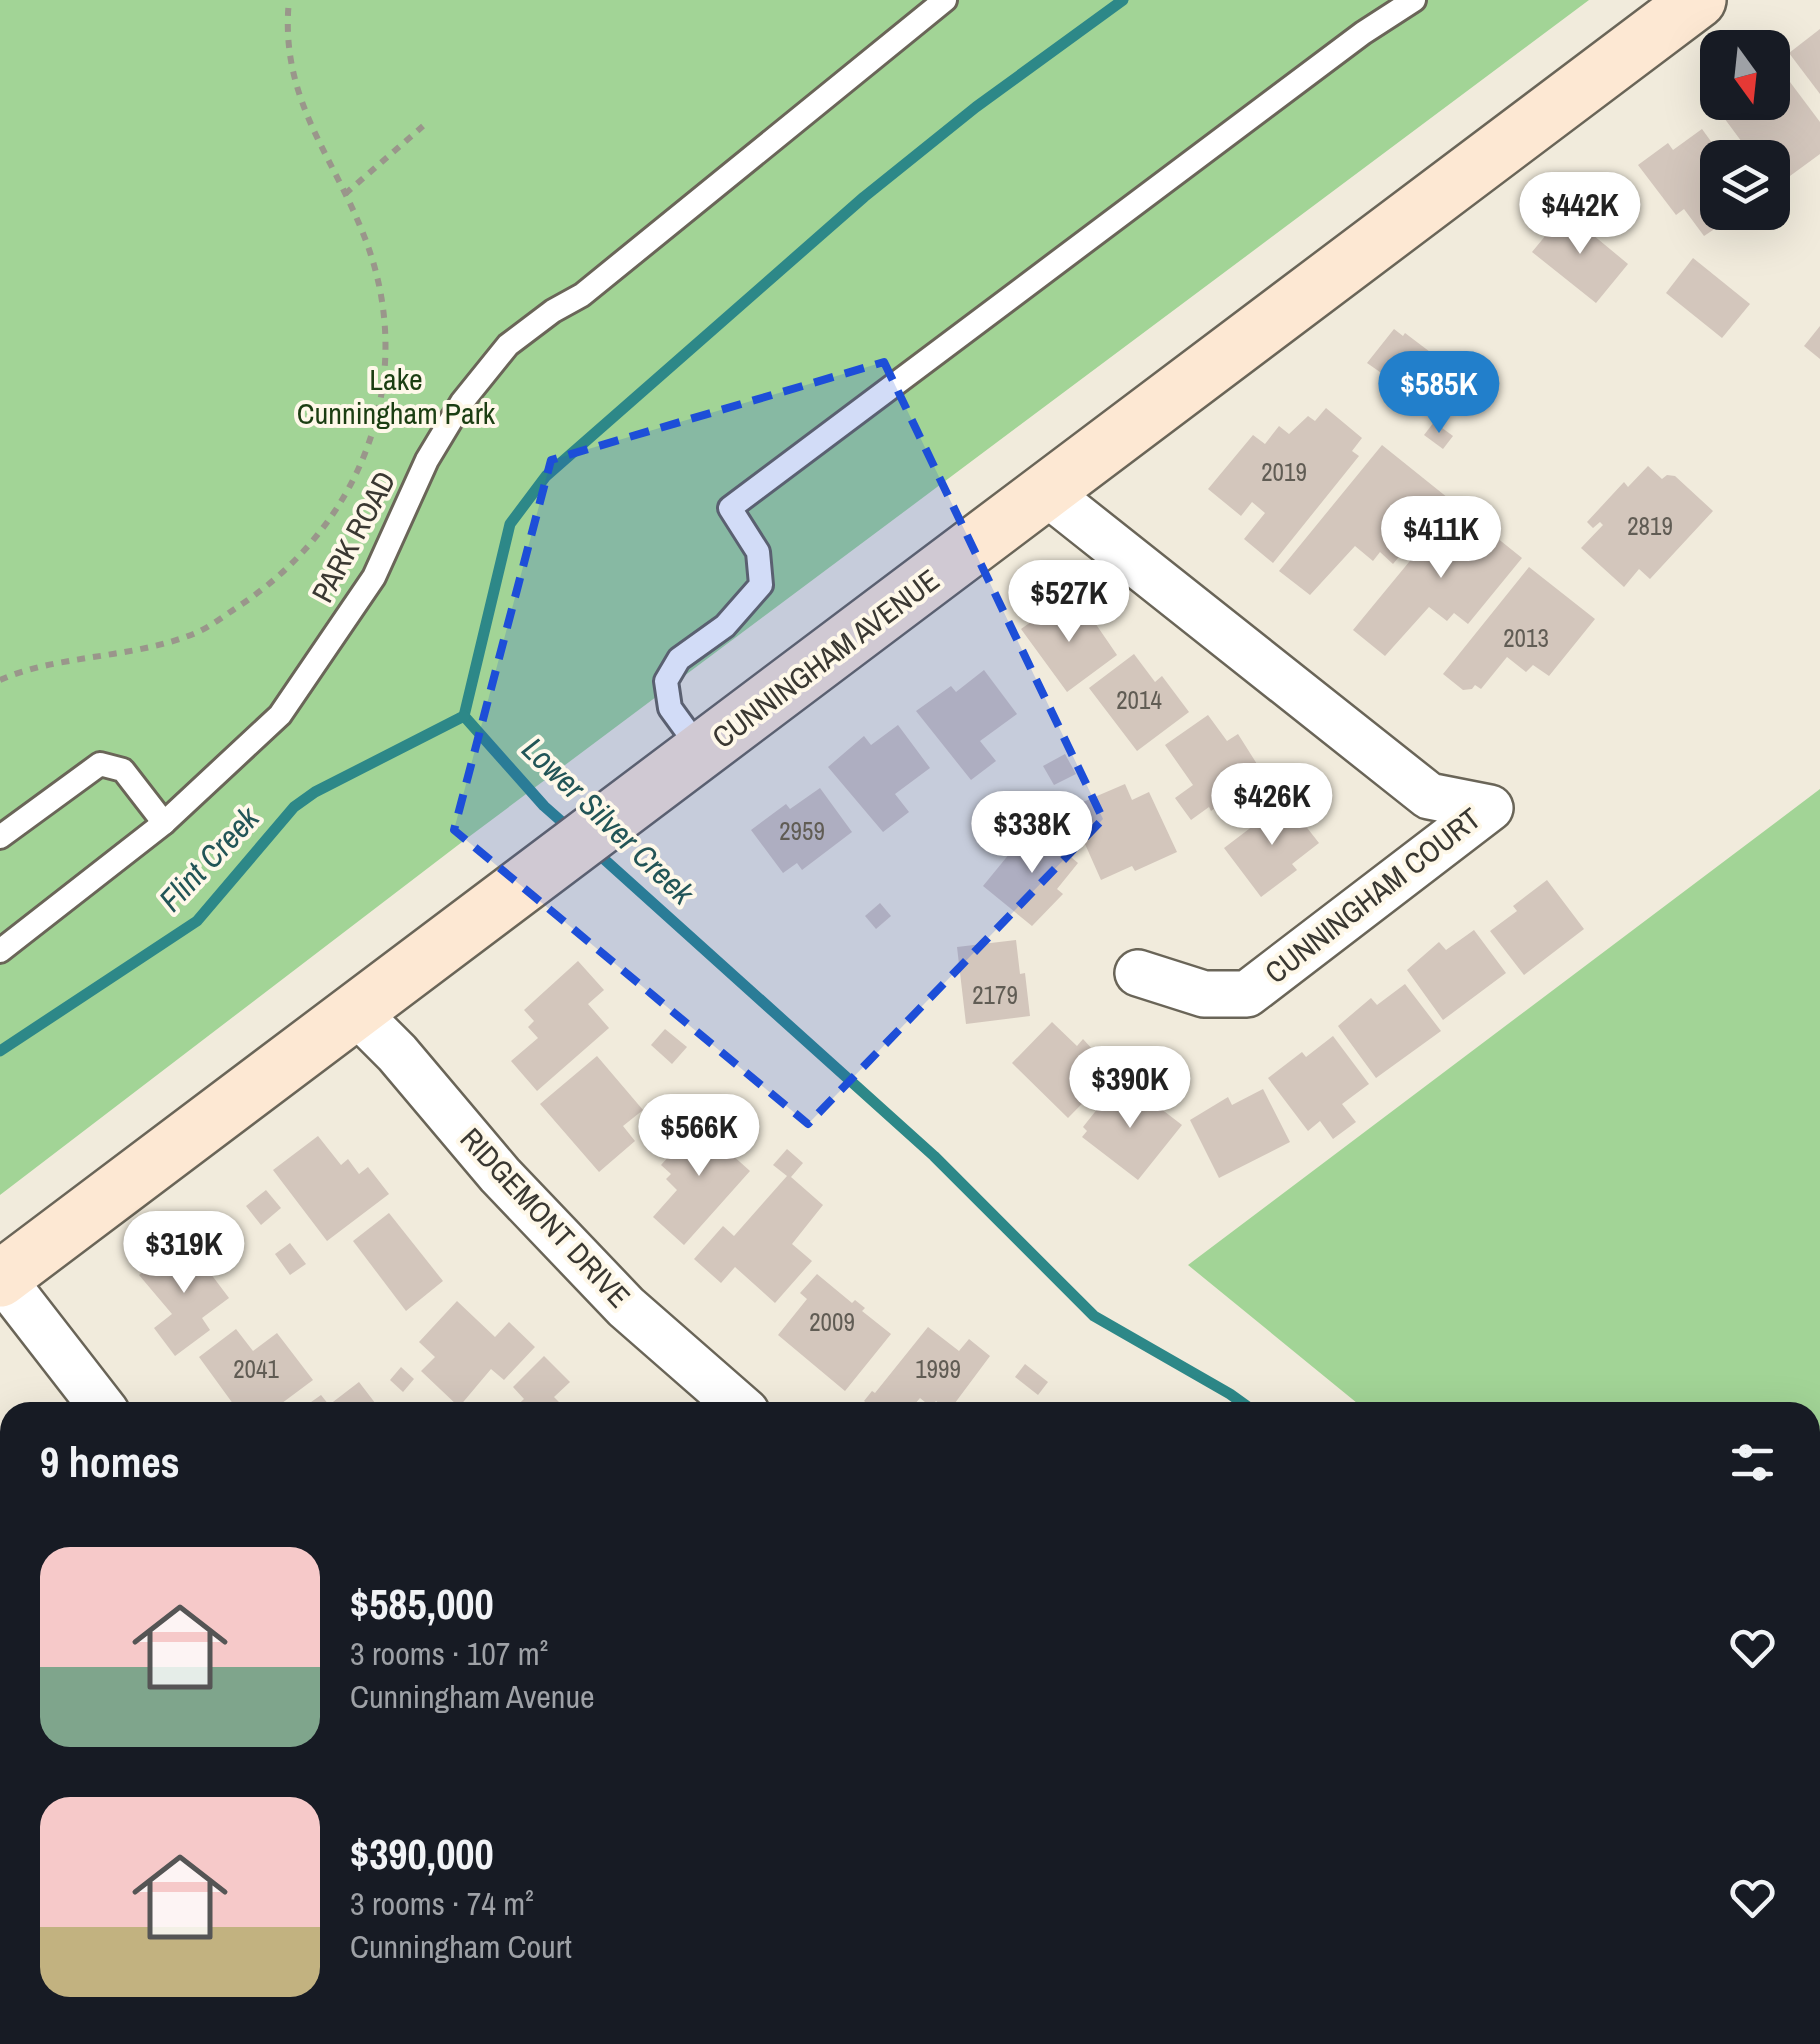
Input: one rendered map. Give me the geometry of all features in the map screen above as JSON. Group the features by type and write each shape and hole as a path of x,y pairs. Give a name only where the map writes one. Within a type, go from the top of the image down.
{"street":[{"name":"CUNNINGHAM AVENUE","path":"1,1278 1698,0"},
{"name":"CUNNINGHAM COURT","path":"1047,492 1430,796 1490,808 1247,994 1204,994 1138,973"},
{"name":"RIDGEMONT DRIVE","path":"356,1012 397,1053 500,1175 626,1307 735,1402"},
{"path":"1,1278 98,1402"}],"lane":[{"name":"PARK ROAD","path":"0,951 164,824 280,715 374,576 436,446 462,402 508,345 582,295 945,0"},
{"path":"702,752 670,708 666,681 678,659 726,626 761,584 758,552 730,508 1363,32 1414,0"},
{"path":"0,836 100,764 122,770 164,824"}],"path":[{"path":"0,680 148,649 200,632 264,590 303,553 333,514 376,427 384,390 384,297 366,240 309,126 293,76 286,24 289,0"},
{"path":"345,194 423,126"}],"highlighted area":[{"path":"884,362 1103,819 808,1124 454,830 551,460"}],"green space":[{"name":"Lake Cunningham Park","path":"0,0 1589,0 466,839 0,1195"},
{"path":"1820,789 1820,1402 1356,1402 1188,1265"}],"building":[{"path":"1820,29 1820,94 1790,54"},
{"path":"1790,82 1820,122 1820,154 1790,176 1790,140 1740,140 1726,120 1790,120"},
{"path":"1702,129 1710,140 1700,140 1700,230 1713,230 1704,236 1684,209 1676,215 1638,165 1668,143 1673,150"},
{"path":"1565,212 1628,264 1596,303 1532,252"},
{"path":"1693,258 1750,304 1722,338 1666,293"},
{"path":"1820,326 1820,359 1804,346"},
{"path":"1394,329 1438,358 1424,376 1439,387 1426,404 1367,363"},
{"path":"1326,408 1362,438 1352,451 1359,456 1273,563 1244,539 1265,513 1252,502 1241,516 1208,489 1253,435 1265,444 1279,426 1289,434 1308,416 1315,421"},
{"path":"1434,422 1453,436 1443,449 1424,435"},
{"path":"1382,445 1448,498 1393,564 1380,552 1373,561 1355,546 1310,595 1279,571"},
{"path":"1648,466 1662,479 1675,476 1713,511 1650,579 1639,569 1624,587 1581,548 1603,525 1600,522 1593,528 1587,522 1624,482 1628,487"},
{"path":"1456,505 1522,558 1468,624 1454,613 1447,621 1429,607 1385,656 1353,630"},
{"path":"1529,567 1595,619 1549,676 1533,665 1526,672 1507,657 1481,689 1475,685 1463,690 1443,674"},
{"path":"1063,599 1082,624 1091,617 1117,655 1067,692 1021,629"},
{"path":"1134,654 1155,682 1162,676 1189,712 1137,751 1089,688"},
{"path":"984,670 1017,714 980,741 996,761 971,780 916,711 951,686 956,692"},
{"path":"1208,715 1227,741 1238,734 1262,772 1211,811 1209,807 1191,820 1175,798 1193,785 1165,745"},
{"path":"898,725 930,768 895,794 909,812 883,832 828,767 864,736 871,745"},
{"path":"1065,754 1076,774 1054,785 1043,766"},
{"path":"1125,784 1132,800 1149,792 1177,852 1135,871 1132,866 1101,880 1069,808"},
{"path":"820,788 852,832 802,870 797,863 783,873 751,830 786,804 790,809"},
{"path":"1286,801 1319,843 1292,864 1297,870 1261,897 1224,848"},
{"path":"1033,825 1078,863 1057,889 1063,894 1032,926 983,886"},
{"path":"1547,880 1584,929 1524,975 1490,931 1517,911 1513,906"},
{"path":"880,903 891,916 876,929 865,916"},
{"path":"1474,930 1506,973 1443,1020 1407,970 1439,942 1446,950"},
{"path":"1016,940 1030,1016 966,1024 957,947"},
{"path":"578,961 604,990 588,1004 609,1028 537,1091 511,1061 538,1038 528,1027 534,1021 524,1010"},
{"path":"1405,984 1441,1031 1376,1078 1338,1026 1371,998 1377,1005"},
{"path":"1052,1022 1077,1046 1083,1039 1113,1072 1068,1118 1012,1063"},
{"path":"665,1029 687,1047 672,1064 651,1045"},
{"path":"1333,1036 1369,1084 1342,1104 1356,1122 1333,1139 1320,1121 1308,1131 1268,1078 1302,1052 1306,1057"},
{"path":"597,1056 643,1110 623,1126 635,1141 599,1172 540,1104"},
{"path":"1117,1084 1143,1104 1147,1098 1182,1125 1138,1180 1082,1137 1087,1131 1083,1127"},
{"path":"1263,1089 1290,1142 1219,1178 1190,1120 1228,1097 1232,1105"},
{"path":"709,1112 732,1133 721,1145 750,1171 684,1245 653,1217 677,1190 666,1179 671,1174 661,1165"},
{"path":"318,1136 341,1165 348,1159 359,1174 368,1167 389,1194 327,1241 273,1170"},
{"path":"787,1149 803,1163 791,1177 823,1205 792,1244 812,1261 775,1303 735,1267 721,1283 694,1259 723,1226 734,1236 787,1176 773,1165"},
{"path":"266,1190 281,1208 261,1225 246,1206"},
{"path":"389,1213 443,1281 406,1311 353,1241"},
{"path":"186,1241 229,1298 202,1318 210,1330 175,1356 154,1328 172,1314 139,1275"},
{"path":"290,1243 306,1264 290,1275 275,1254"},
{"path":"817,1274 852,1303 855,1300 865,1308 862,1311 891,1334 845,1391 778,1335 807,1299 800,1293"},
{"path":"457,1301 495,1337 509,1322 535,1347 504,1380 491,1369 463,1402 454,1402 421,1371 435,1357 419,1342"},
{"path":"928,1327 959,1351 969,1339 990,1356 956,1402 925,1402 920,1398 917,1402 864,1401 872,1391 875,1393"},
{"path":"236,1329 253,1351 277,1333 313,1380 283,1402 232,1402 199,1357"},
{"path":"544,1356 570,1382 554,1397 559,1402 521,1402 524,1399 513,1387"},
{"path":"1025,1364 1048,1382 1038,1395 1015,1377"},
{"path":"401,1367 414,1379 403,1392 390,1380"},
{"path":"359,1382 374,1402 333,1402"}],"waterway":[{"name":"Lower Silver Creek","path":"570,829 544,806 464,716 510,524 546,476 864,197 976,107 1123,0"},
{"name":"Flint Creek","path":"0,1051 197,921 294,807 315,792 464,716"},
{"name":"Lower Silver Creek","path":"595,851 934,1156 1094,1316 1241,1402"}]}
